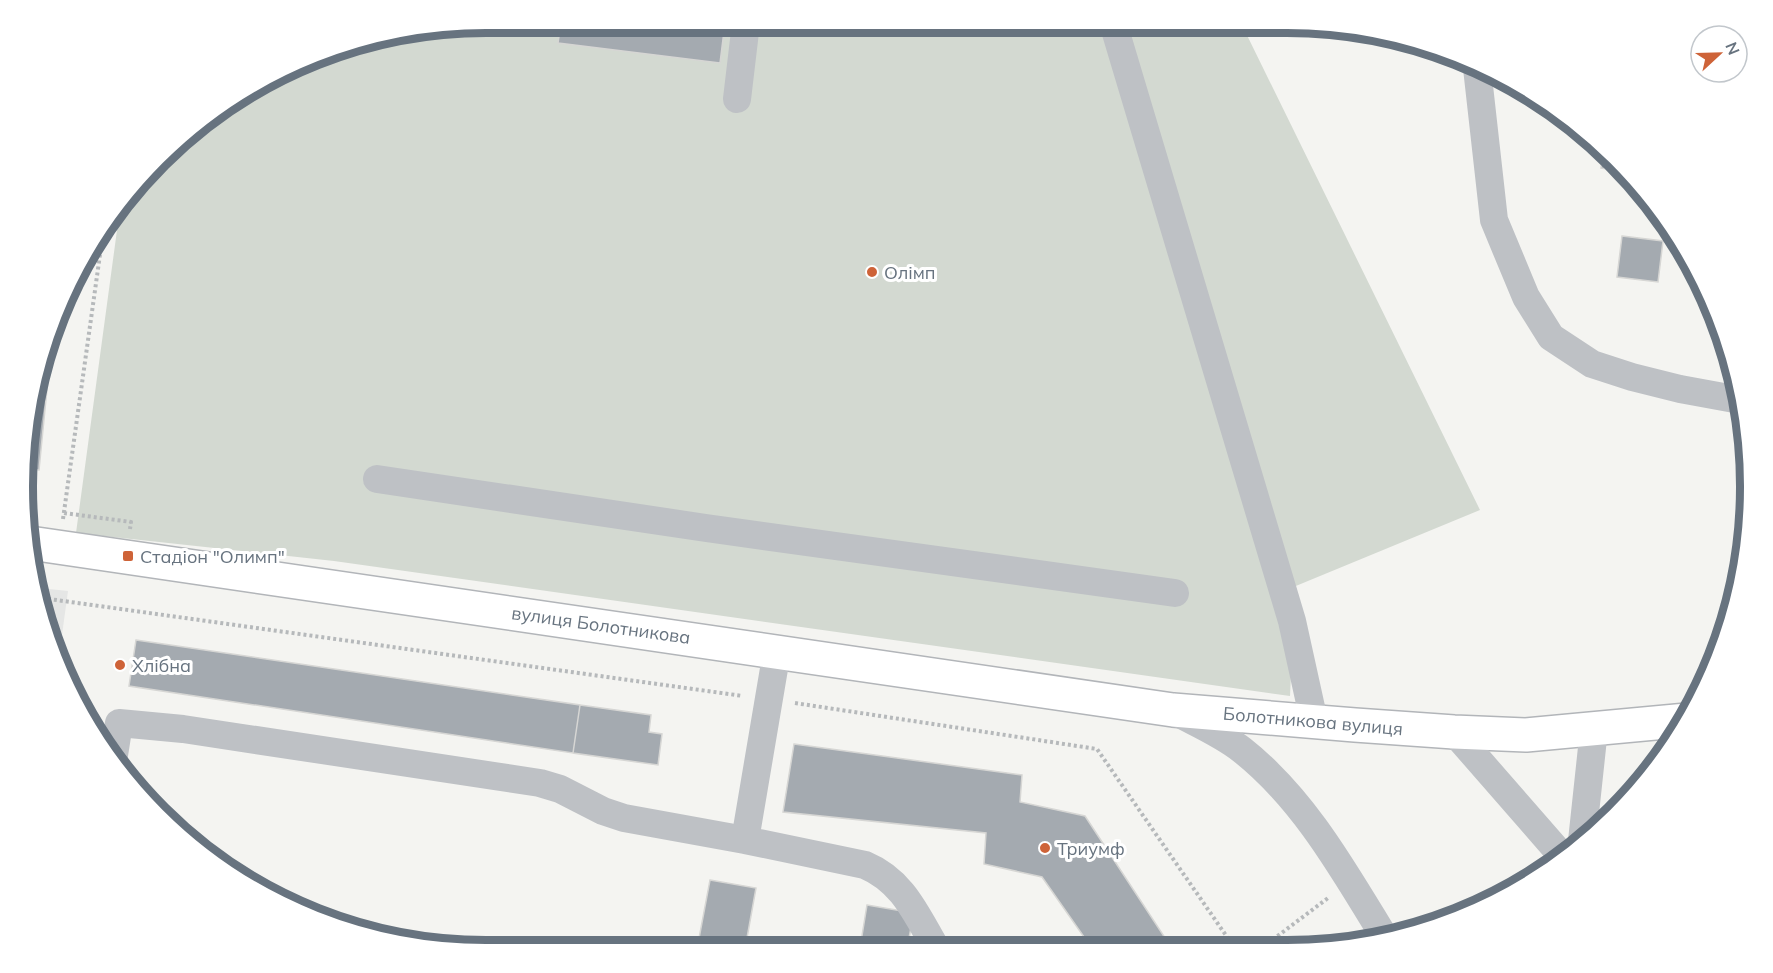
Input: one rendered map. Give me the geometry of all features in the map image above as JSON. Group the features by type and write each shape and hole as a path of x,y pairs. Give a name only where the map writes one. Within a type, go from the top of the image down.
{"main road":[{"name":"вулиця Болотникова","path":"44,545 1173,710"},
{"name":"Болотникова вулиця","path":"1173,710 1454,732 1526,735 1673,724"}],"street":[{"path":"737,99 745,33"},
{"path":"1116,33 1292,621 1314,721"},
{"path":"1478,76 1494,220 1526,297 1551,337 1592,364 1680,389 1731,398"},
{"path":"377,479 706,528 1175,593"},
{"path":"745,840 777,651"},
{"path":"1173,710 1241,749 1288,794 1327,845 1380,930"},
{"path":"115,747 119,723 183,729 540,783 560,789 603,811 624,818 865,865 881,872 898,887 931,940"},
{"path":"1583,829 1594,729"},
{"path":"1454,732 1557,850"}],"path":[{"path":"44,545 99,251"},
{"path":"47,599 768,699 1097,749 1229,940"},
{"path":"1272,940 1350,881"}],"shaded area":[{"name":"Олімп","path":"486,33 1246,33 1480,510 1274,595 1292,651 1290,696 334,561 76,533 118,222 127,210 166,166 210,127 235,109 286,80 369,48 427,37"},
{"path":"45,589 68,591 61,642"}],"building":[{"path":"560,33 724,33 720,63 558,43"},
{"path":"1602,161 1610,169 1601,168"},
{"path":"1622,236 1663,241 1658,282 1617,277"},
{"path":"44,389 47,389 39,470 34,470 34,457"},
{"path":"136,640 580,705 573,753 129,686"},
{"path":"580,705 651,715 649,732 662,734 658,765 573,753"},
{"name":"Триумф","path":"794,744 1022,775 1020,802 1085,816 1166,940 1086,940 1042,877 984,864 986,833 783,812"},
{"path":"710,880 756,888 747,940 699,940"},
{"path":"867,905 914,913 909,940 861,940"}],"place":[{"name":"Олімп","path":"872,272"},
{"name":"Стадіон \"Олимп\"","path":"128,556"},
{"name":"Хлібна","path":"120,665"},
{"name":"Триумф","path":"1045,848"}]}
